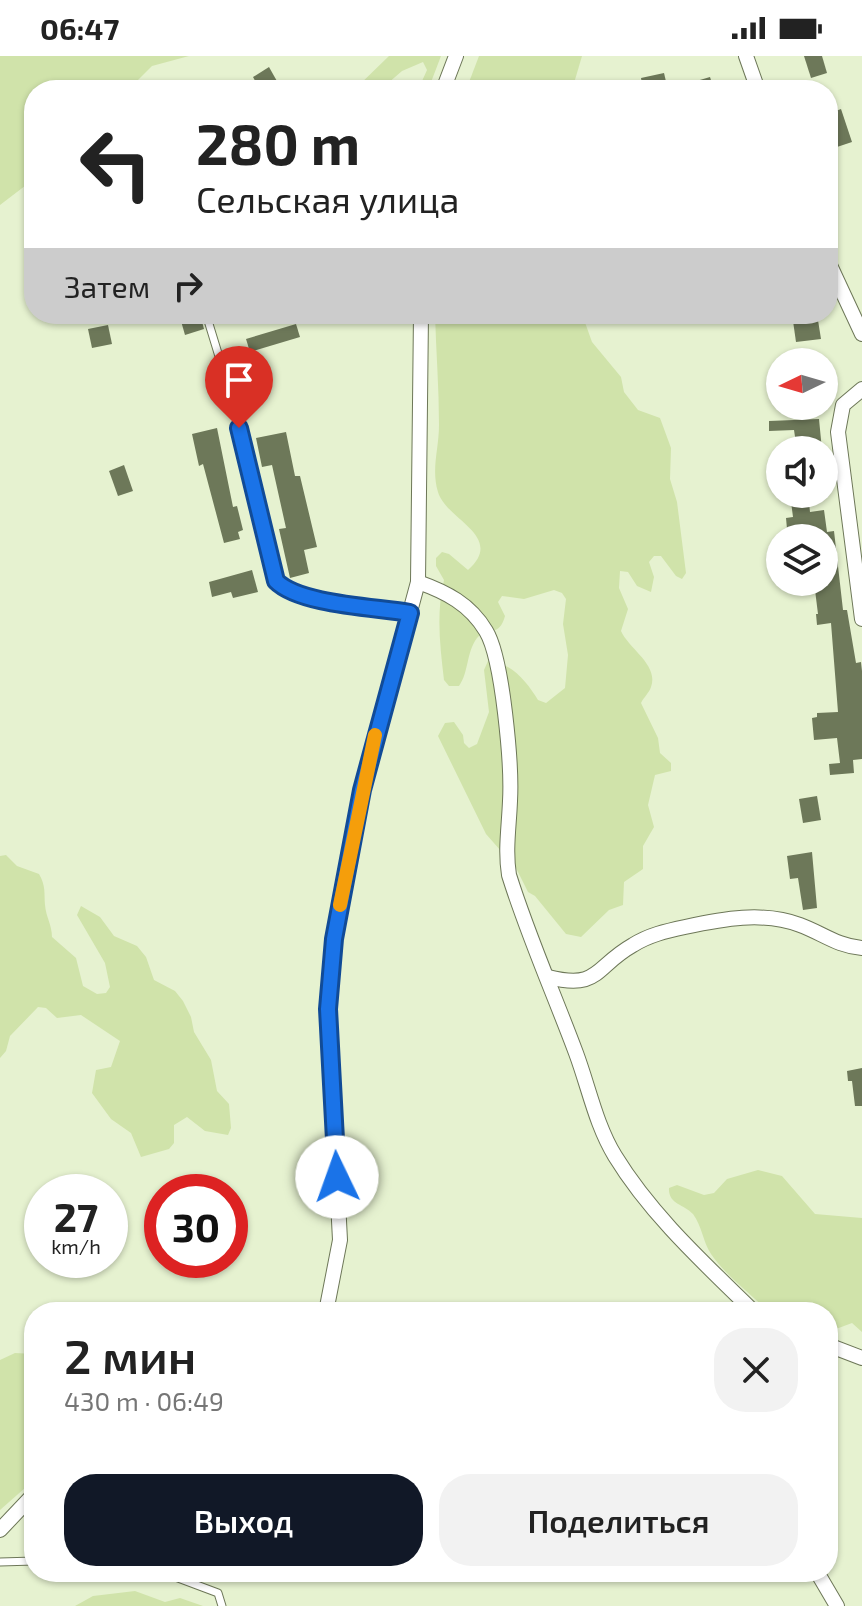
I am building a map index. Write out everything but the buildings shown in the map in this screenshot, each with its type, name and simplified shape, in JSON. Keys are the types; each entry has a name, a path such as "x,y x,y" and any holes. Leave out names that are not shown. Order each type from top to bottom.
{"street":[{"path":"447,80 456,56"},
{"path":"746,56 754,80"},
{"path":"838,282 862,334"},
{"path":"328,1302 340,1240 328,1009 333,951 362,790 418,582 421,324"},
{"path":"862,389 843,405 838,432 862,619"},
{"path":"418,582 452,594 486,631 496,662 509,774 506,855 509,875 587,1082 598,1123 615,1156 652,1205 744,1302"},
{"path":"548,977 572,983 583,981 630,946 651,935 748,917 789,921 829,941 862,948"},
{"path":"838,1348 862,1358"},
{"path":"0,1530 24,1505"},
{"path":"823,1582 837,1606"}],"lane":[{"path":"209,324 232,399 276,581 285,589 311,597 410,613"},
{"path":"845,1350 862,1351"},
{"path":"0,1562 24,1561"},
{"path":"189,1582 218,1593 222,1606"}],"green space":[{"path":"0,56 189,56 152,66 138,80 24,80 24,187 0,205"},
{"path":"389,56 441,56 432,80 422,80 427,70 423,62 402,71 392,80 364,80"},
{"path":"479,56 582,56 575,80 470,80"},
{"path":"435,324 586,324 592,342 621,377 624,392 638,410 660,418 671,448 670,479 677,502 686,573 682,579 676,576 661,556 654,556 649,562 654,577 651,592 637,586 628,572 620,571 619,588 628,609 621,631 651,672 650,689 641,703 658,738 660,753 671,763 671,771 655,775 648,805 654,827 643,846 643,869 624,882 623,905 609,910 581,937 566,934 535,896 528,892 516,868 486,834 438,736 445,723 454,722 469,748 477,744 489,712 484,670 488,661 511,669 538,700 546,703 565,688 568,655 563,624 566,599 562,593 554,590 524,599 502,596 498,602 505,616 503,623 477,638 459,686 449,686 444,680 439,618 444,580 436,566 436,558 442,552 449,554 468,570 478,558 480,547 477,538 443,502 438,492 435,467 439,425"},
{"path":"6,855 17,866 39,874 44,886 52,937 76,958 83,986 97,994 106,993 110,987 105,963 77,915 81,906 100,917 114,936 137,946 146,957 154,980 175,991 183,1001 194,1032 211,1060 217,1091 229,1104 231,1128 228,1135 205,1131 187,1117 174,1125 174,1143 169,1149 141,1157 131,1133 111,1119 92,1093 96,1070 111,1067 120,1041 81,1015 57,1018 46,1008 38,1007 10,1036 6,1051 0,1058 0,856"},
{"path":"758,1170 782,1176 815,1214 862,1218 862,1332 852,1323 838,1328 838,1302 758,1302 717,1262 693,1214 674,1201 669,1188 677,1185 704,1195 714,1193 727,1179"},
{"path":"15,1353 24,1353 24,1489 0,1510 0,1360"},
{"path":"135,1591 165,1602 180,1598 203,1606 75,1606 93,1596"}],"slow traffic":[{"path":"340,905 375,735"}],"route":[{"path":"239,428 276,581 285,589 311,597 410,613 362,790 334,939 328,1009 337,1177"}]}
